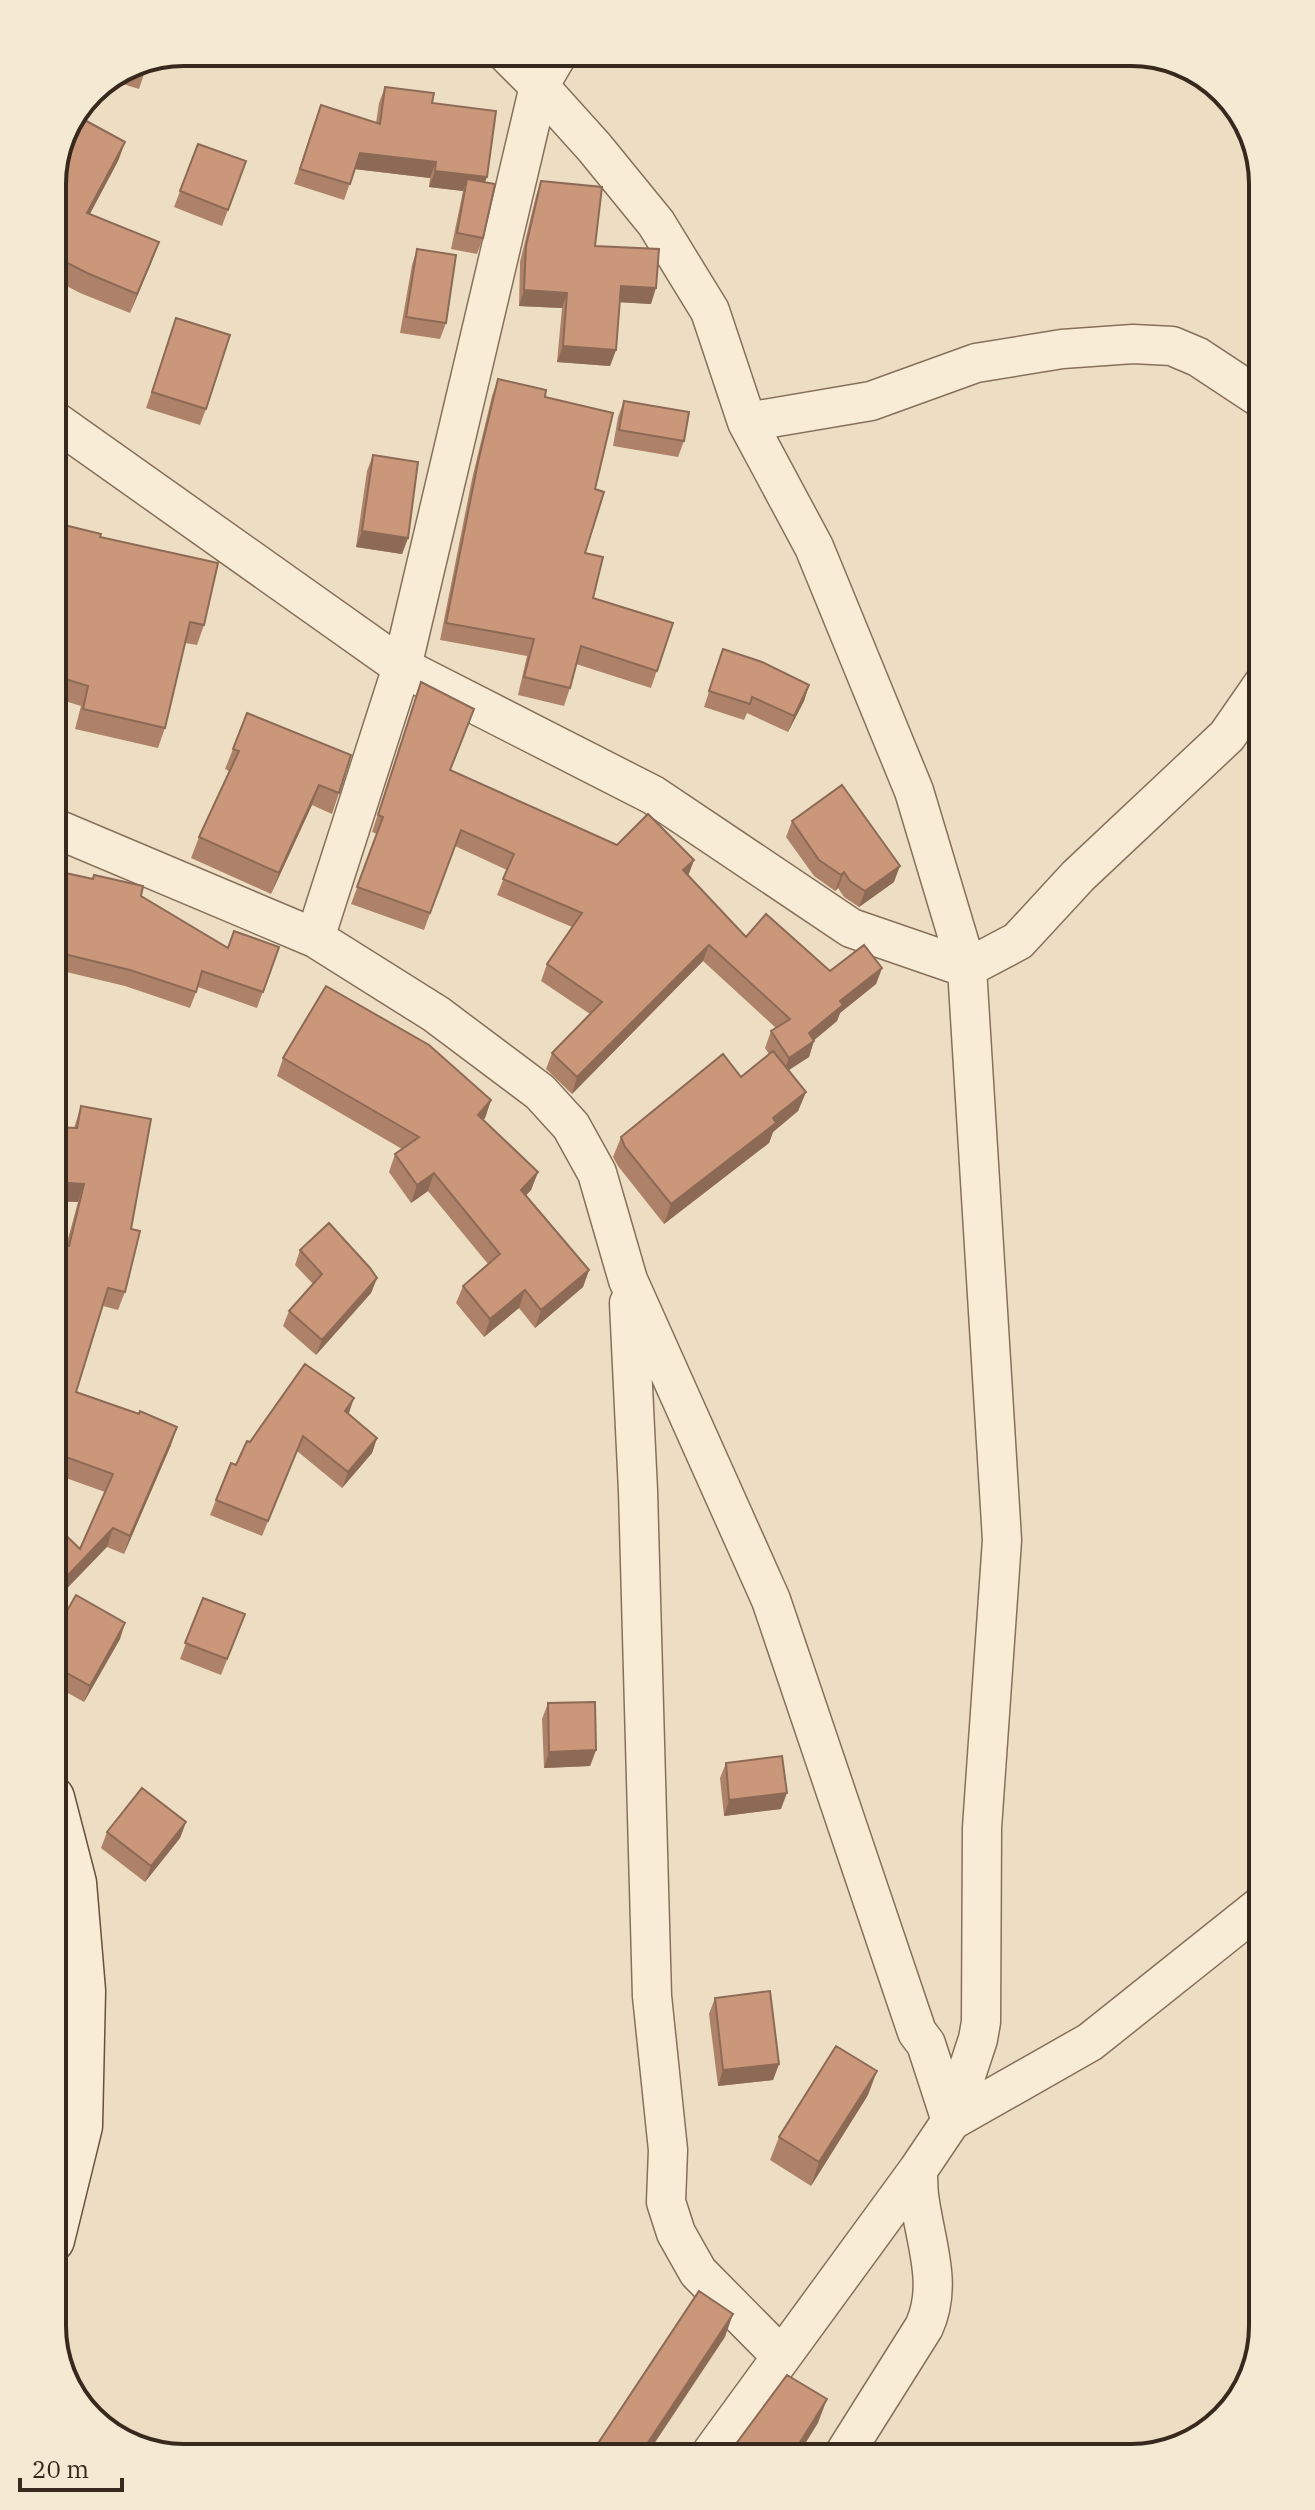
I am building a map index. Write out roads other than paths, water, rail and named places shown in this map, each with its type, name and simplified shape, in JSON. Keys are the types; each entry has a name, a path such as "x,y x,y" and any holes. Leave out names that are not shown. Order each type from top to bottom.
{"main road":[{"path":"66,1852 74,1883 83,1991 80,2126 66,2183"}],"street":[{"path":"519,66 594,147 663,236 710,311 747,422 814,547 914,791 967,968 1002,1540 982,1828 981,2022 951,2121 718,2444"},
{"path":"315,938 402,667 539,86 551,66"},
{"path":"747,422 871,401 976,363 1062,349 1133,344 1172,346 1198,357 1249,391"},
{"path":"66,429 402,667 653,795 851,928 967,968 1018,941 1078,876 1227,736 1249,704"},
{"path":"66,833 315,938 436,1014 540,1092 571,1126 597,1173 628,1280 771,1600 908,2008 917,2032 926,2044 951,2121"},
{"path":"628,1280 652,1996 668,2150 666,2202 676,2233 698,2272 781,2356"},
{"path":"951,2121 1090,2042 1249,1915"},
{"path":"850,2444 931,2311 934,2281 919,2198 918,2170"}]}
